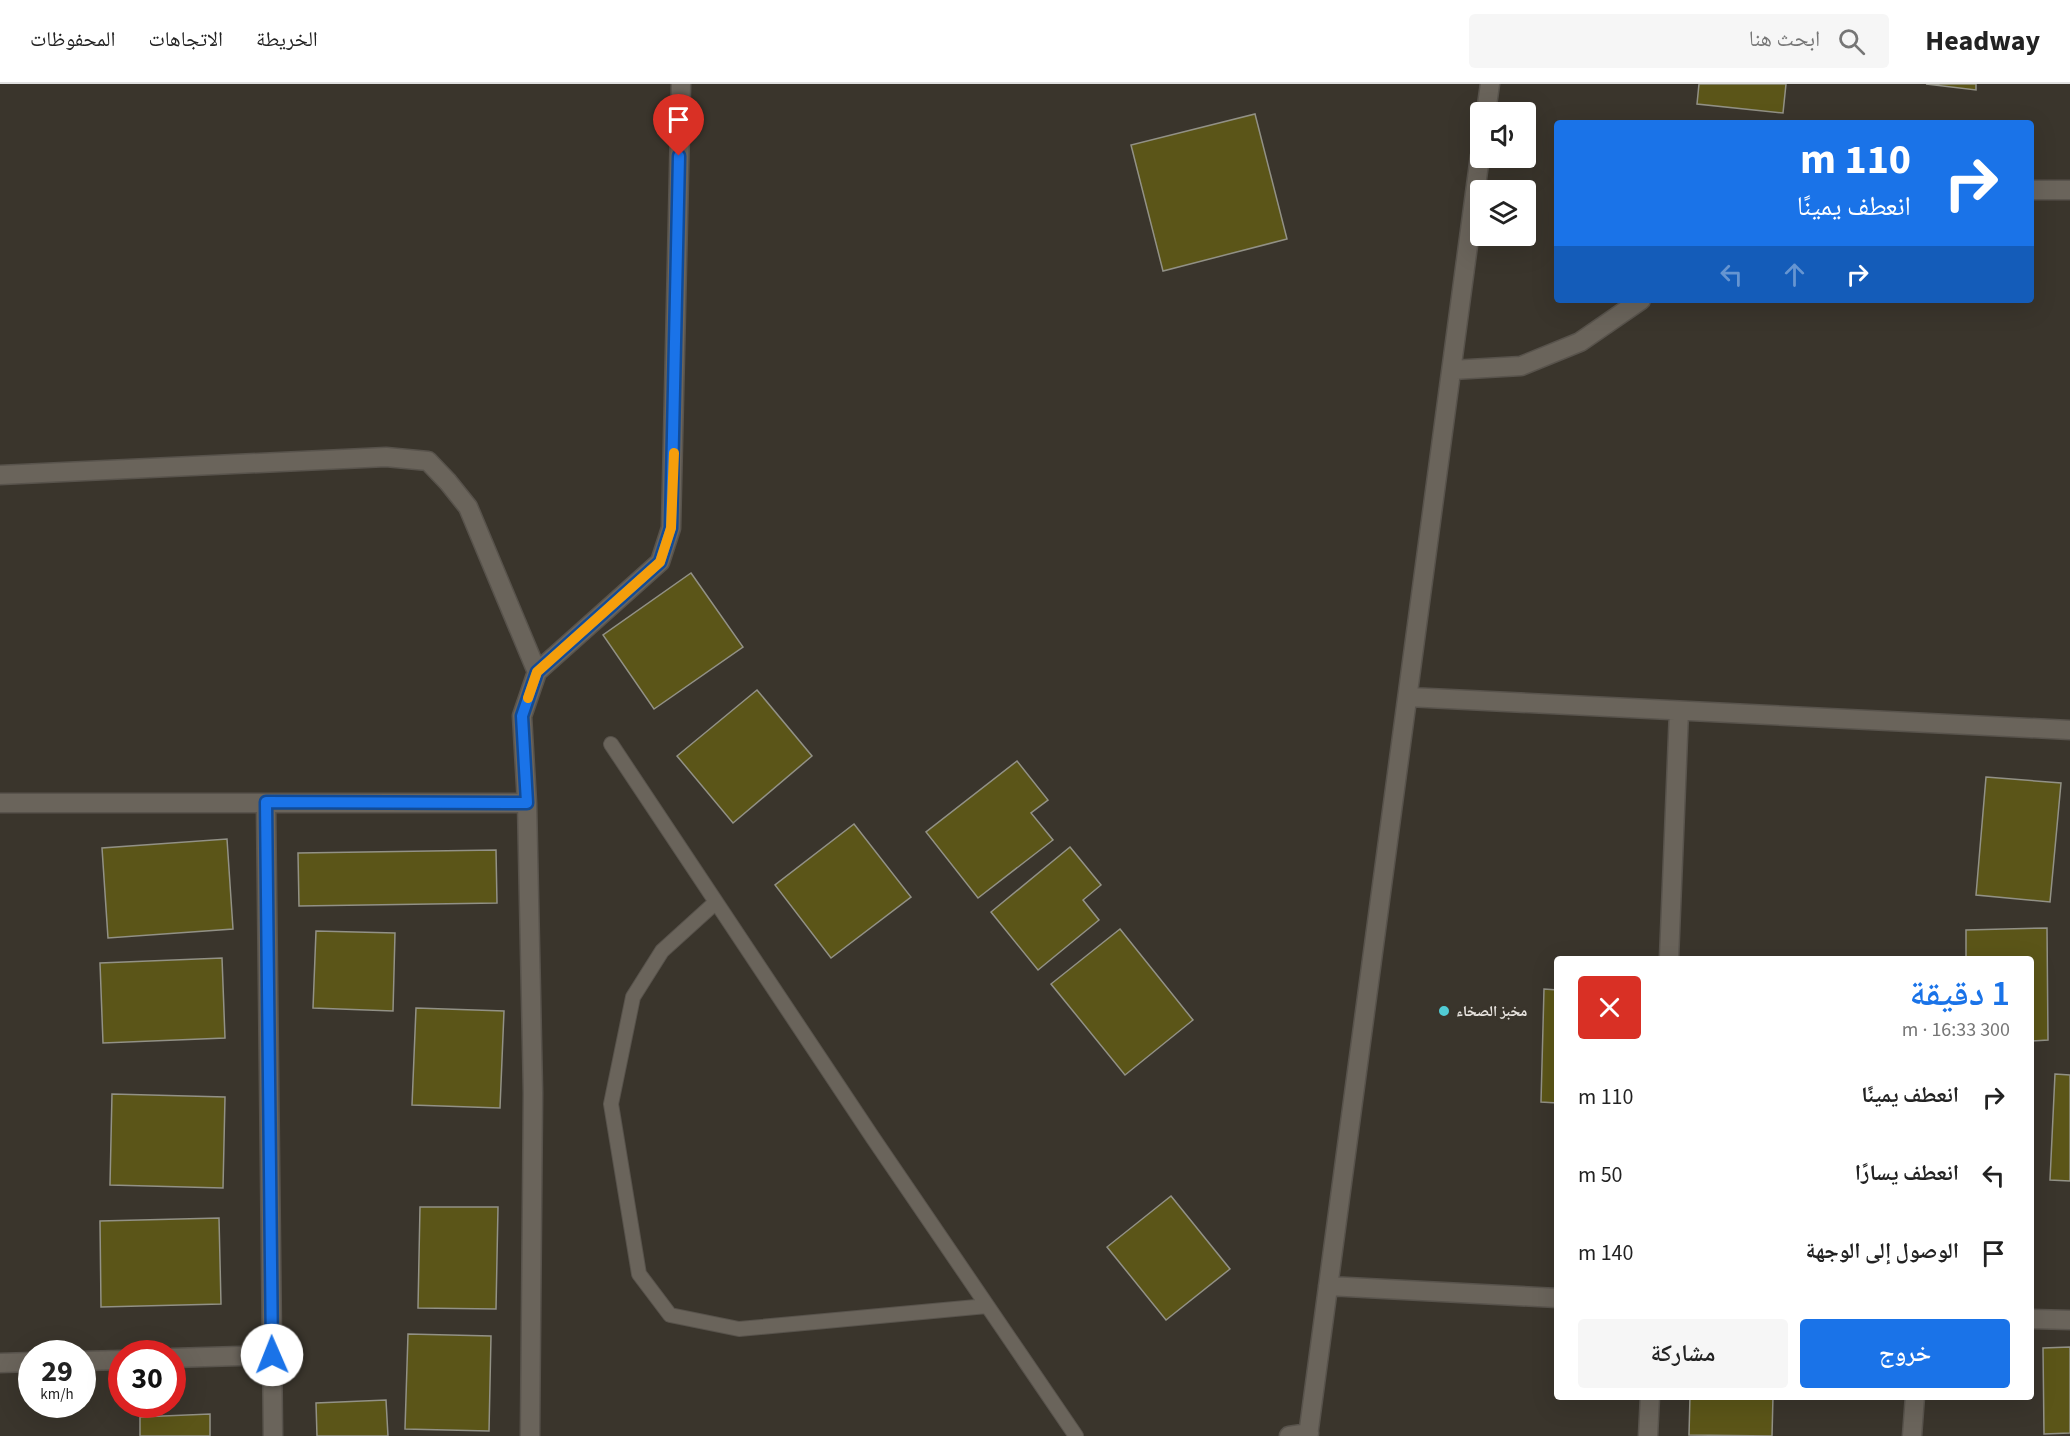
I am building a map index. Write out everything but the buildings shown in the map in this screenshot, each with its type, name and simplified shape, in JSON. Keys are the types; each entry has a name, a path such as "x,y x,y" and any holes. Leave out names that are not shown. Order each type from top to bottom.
{"street":[{"path":"530,1436 533,1093 527,803 522,716 537,672 660,562 671,528 681,84"},
{"path":"1487,102 1490,84"},
{"path":"1289,1436 1309,1434 1478,168"},
{"path":"2034,190 2070,190"},
{"path":"1452,370 1521,366 1580,342 1637,303"},
{"path":"0,475 386,457 428,461 468,507 537,672"},
{"path":"1408,697 2070,730"},
{"path":"1669,956 1679,711"},
{"path":"266,802 273,1436"},
{"path":"0,803 527,803"},
{"path":"1328,1286 1554,1298"},
{"path":"2034,1319 2070,1320"},
{"path":"186,1358 272,1355"},
{"path":"0,1364 18,1363"},
{"path":"1648,1436 1650,1400"},
{"path":"1912,1436 1915,1400"}],"lane":[{"path":"611,744 873,1138 1076,1436"},
{"path":"716,902 662,951 633,997 611,1104 639,1274 670,1316 739,1329 987,1306"}],"slow traffic":[{"path":"528,698 537,672 660,562 671,528 674,453"}],"place":[{"name":"مخبز الصخاء","path":"1444,1011"}],"route":[{"path":"272,1355 266,802 527,803 522,716 537,672 660,562 671,528 679,156"}]}
